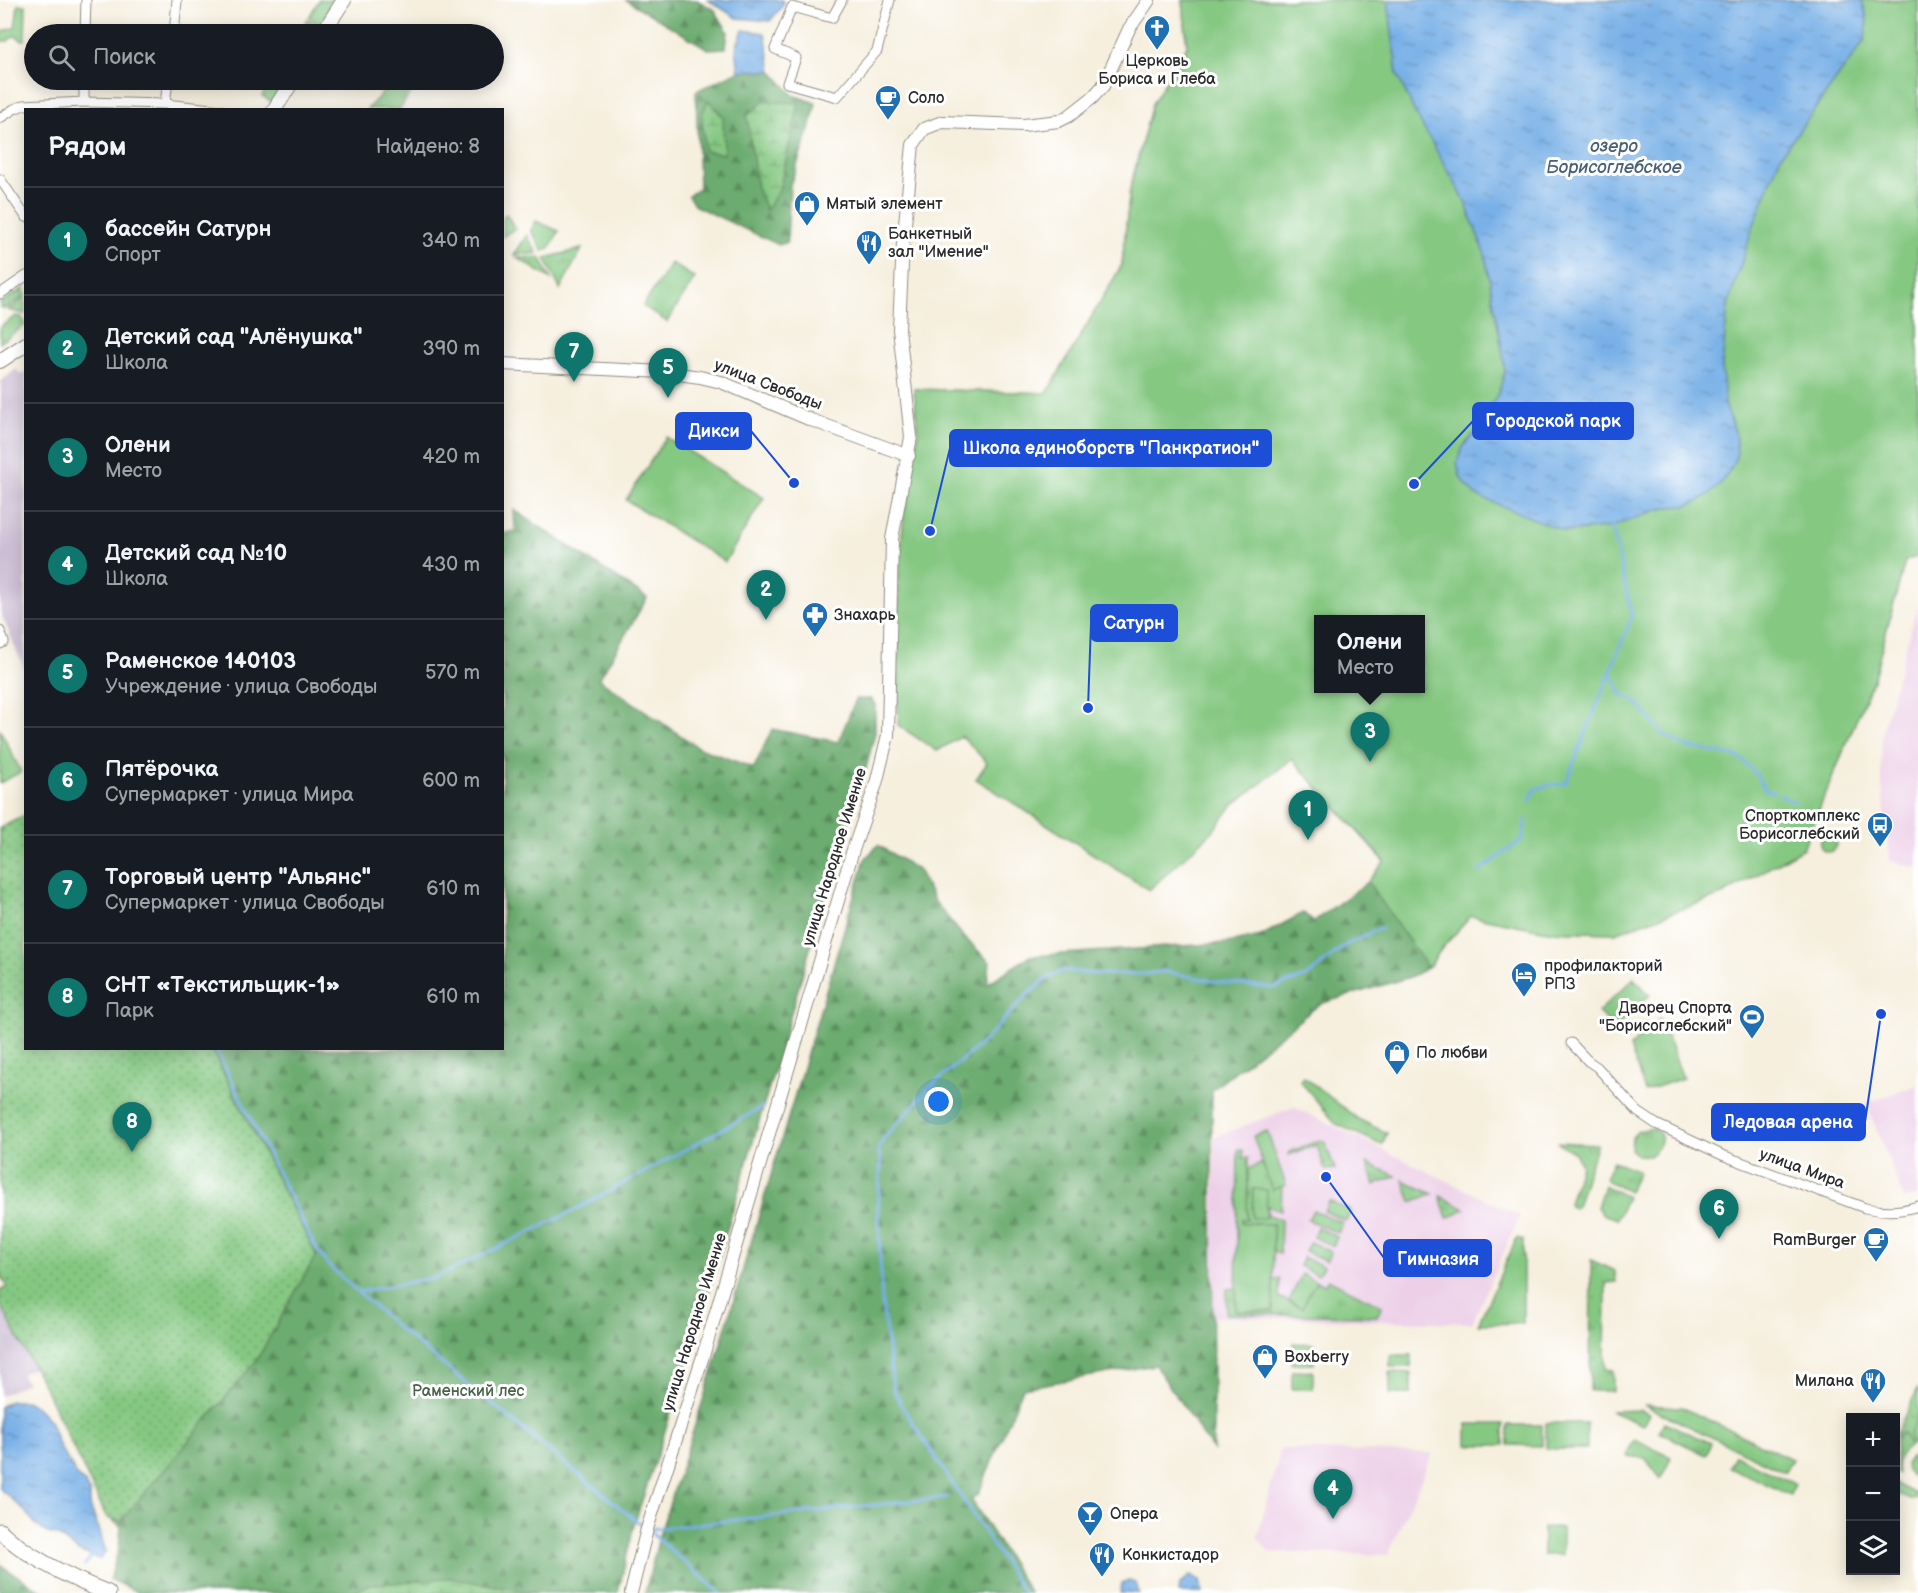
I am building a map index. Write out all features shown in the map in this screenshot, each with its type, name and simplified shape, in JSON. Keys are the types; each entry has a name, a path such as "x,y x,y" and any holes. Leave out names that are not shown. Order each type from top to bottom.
{"main road":[{"path":"328,24 344,0"},
{"path":"275,108 287,90"},
{"path":"0,361 24,345"},
{"path":"0,1531 38,1559 78,1581 108,1593"}],"street":[{"path":"85,24 86,0"},
{"path":"175,24 177,0"},
{"path":"842,0 832,18 792,7 775,49 796,58 787,83 837,97 877,51 890,0"},
{"name":"улица Народное Имение","path":"631,1593 647,1529 703,1356 853,850 876,784 888,735 892,539 911,437 900,328 900,286 913,145 924,129 942,122 1024,125 1059,121 1069,116 1103,86 1129,30 1149,0"},
{"path":"84,90 84,102"},
{"path":"165,104 167,90"},
{"path":"0,118 24,105 84,102 165,104 202,108"},
{"path":"0,179 24,213"},
{"path":"0,294 24,277"},
{"name":"улица Свободы","path":"504,364 664,372 700,377 721,382 812,420 909,456"},
{"path":"0,631 4,642 0,644"},
{"name":"улица Мира","path":"1571,1043 1597,1067 1638,1112 1692,1142 1865,1208 1879,1211 1918,1206"}],"shaded area":[{"path":"16,369 21,375 24,373 24,669 0,611 1,381"},
{"path":"1918,602 1918,868 1890,861 1881,775 1882,733"},
{"path":"1918,1085 1918,1195 1904,1199 1866,1103"},
{"path":"1294,1107 1520,1216 1472,1323 1214,1317 1214,1137"},
{"path":"0,1304 34,1368 21,1374 27,1383 0,1396"},
{"path":"1281,1449 1433,1453 1388,1555 1269,1552 1257,1537"}],"green space":[{"path":"319,0 337,0 321,24 309,17"},
{"path":"626,0 697,0 715,10 728,32 726,48 708,49"},
{"path":"1183,0 1918,0 1916,557 1905,561 1874,677 1803,848 1724,894 1615,933 1548,931 1471,916 1442,948 1428,968 1410,977 1320,1004 1212,1090 1213,1450 1155,1365 1023,1388 978,1495 971,1499 1030,1593 645,1593 660,1533 716,1360 865,859 878,845 918,870 935,902 963,936 990,962 987,984 1030,956 1227,943 1261,936 1303,913 1314,921 1368,882 1385,862 1292,759 904,513 918,433 914,389 1047,393 1122,265 1130,189 1152,104 1187,46"},
{"path":"1183,0 1918,0 1916,557 1905,561 1874,677 1803,848 1724,894 1615,933 1548,931 1471,916 1442,948 1428,968 1368,882 1385,861 1292,759 1232,806 1213,831 1149,890 976,779 987,763 962,736 937,751 898,725 899,565 904,513 918,433 914,389 1047,393 1122,265 1130,189 1152,104 1187,46"},
{"path":"18,5 26,5 24,40 13,36 8,41 0,41 3,31 15,27"},
{"path":"307,19 316,24 304,24"},
{"path":"739,71 772,71 793,95 816,103 811,125 790,185 787,242 779,245 695,206 688,196 699,188 696,91"},
{"path":"265,90 280,90 272,102 262,96"},
{"path":"385,90 412,90 401,108 368,108"},
{"path":"708,100 723,117 724,154 705,151 702,116"},
{"path":"763,102 799,103 779,190 766,210 757,187 747,116"},
{"path":"506,214 515,228 504,236 504,216"},
{"path":"536,221 559,231 550,248 543,251 531,230"},
{"path":"527,235 537,253 514,255"},
{"path":"582,249 560,289 545,258"},
{"path":"540,257 551,279 517,258"},
{"path":"671,263 695,278 667,322 643,306"},
{"path":"24,288 24,297 5,309 0,308 0,303"},
{"path":"24,299 24,314 8,310"},
{"path":"16,316 22,317 24,321 24,326 0,343 0,327"},
{"path":"666,437 764,498 725,562 626,500"},
{"name":"Раменский лес","path":"514,510 647,598 599,679 699,748 754,768 772,729 838,742 856,699 871,699 875,704 875,733 863,780 840,847 691,1352 634,1525 618,1593 139,1593 110,1579 119,1547 121,1527 112,1520 121,1520 256,1361 316,1255 212,1050 504,1050 504,534 515,531"},
{"path":"0,729 21,772 0,783"},
{"path":"24,816 24,1050 212,1050 316,1255 256,1361 121,1521 107,1518 47,1392 0,1304 0,1291 7,1287 0,1273 0,828"},
{"path":"1825,836 1831,836 1836,844 1834,850 1825,852 1820,847 1820,841"},
{"path":"1634,978 1650,995 1614,1029 1598,1012"},
{"path":"1660,1018 1683,1078 1645,1091 1630,1047"},
{"path":"1303,1076 1358,1119 1387,1133 1382,1145 1336,1124 1300,1081"},
{"path":"1652,1128 1660,1133 1658,1146 1649,1156 1637,1155 1631,1149 1632,1137 1638,1131"},
{"path":"1267,1131 1286,1185 1272,1190 1253,1136"},
{"path":"1320,1140 1325,1142 1335,1169 1325,1170 1317,1145 1288,1155 1289,1152"},
{"path":"1557,1142 1597,1144 1577,1206 1574,1208 1569,1206 1569,1202 1581,1165 1575,1153"},
{"path":"1238,1149 1243,1150 1243,1158 1248,1158 1247,1219 1242,1219 1242,1223 1273,1224 1273,1311 1236,1311"},
{"path":"1613,1161 1637,1170 1638,1173 1629,1191 1606,1180"},
{"path":"1262,1163 1272,1190 1282,1186 1281,1211 1267,1206 1268,1215 1281,1220 1280,1254 1273,1252 1273,1224 1242,1224 1242,1219 1247,1218 1248,1169"},
{"path":"1367,1163 1396,1176 1397,1176 1375,1185"},
{"path":"1403,1180 1433,1194 1411,1202"},
{"path":"1604,1185 1627,1197 1617,1219 1602,1214 1597,1207"},
{"path":"1253,1189 1267,1190 1266,1218 1252,1218"},
{"path":"1440,1196 1465,1209 1447,1218"},
{"path":"1329,1201 1351,1211 1346,1221 1324,1211"},
{"path":"1313,1210 1343,1223 1338,1233 1308,1220"},
{"path":"1317,1227 1337,1237 1333,1246 1313,1237"},
{"path":"1517,1238 1523,1240 1523,1323 1478,1324"},
{"path":"1310,1242 1331,1252 1326,1261 1305,1251"},
{"path":"1303,1257 1323,1266 1318,1275 1299,1266"},
{"path":"1591,1260 1615,1271 1616,1282 1606,1283 1605,1369 1613,1370 1613,1391 1590,1391"},
{"path":"1302,1274 1316,1281 1302,1308 1289,1301"},
{"path":"1280,1279 1279,1297 1302,1308 1316,1281 1325,1285 1328,1279 1382,1306 1377,1316 1226,1314 1227,1289 1236,1288 1236,1311 1273,1311 1273,1280"},
{"path":"1293,1343 1314,1344 1314,1364 1292,1364"},
{"path":"1390,1355 1412,1355 1411,1367 1390,1367"},
{"path":"1292,1371 1313,1371 1313,1389 1292,1389"},
{"path":"1390,1372 1411,1373 1411,1394 1390,1394"},
{"path":"1918,1388 1918,1418 1909,1435 1912,1445 1909,1446 1904,1434 1900,1434 1900,1426"},
{"path":"1644,1405 1681,1407 1792,1459 1785,1472"},
{"path":"1641,1410 1649,1414 1643,1425 1610,1411"},
{"path":"1918,1418 1918,1443 1912,1445 1909,1435"},
{"path":"1664,1422 1711,1443 1706,1455 1659,1432"},
{"path":"1546,1423 1587,1423 1587,1449 1546,1449"},
{"path":"1467,1424 1504,1424 1504,1445 1467,1445"},
{"path":"1508,1425 1542,1425 1542,1446 1508,1445"},
{"path":"1900,1434 1904,1434 1909,1446 1900,1456"},
{"path":"1634,1439 1671,1457 1661,1479 1645,1458 1626,1456"},
{"path":"1918,1453 1918,1479 1916,1479 1907,1471 1906,1464 1909,1458"},
{"path":"1735,1455 1795,1484 1790,1495 1729,1467"},
{"path":"1900,1486 1915,1494 1918,1493 1918,1499 1910,1500 1900,1495"},
{"path":"1543,1528 1562,1528 1562,1555 1543,1555"},
{"path":"0,1565 45,1593 0,1593"},
{"path":"449,1578 537,1593 354,1593 367,1585"}],"water":[{"path":"708,0 782,0 784,4 770,21 737,18"},
{"name":"озеро Борисоглебское","path":"1388,0 1862,0 1867,18 1865,40 1780,157 1752,230 1728,305 1722,366 1725,404 1735,432 1737,454 1730,471 1716,489 1699,501 1686,506 1668,507 1651,512 1612,527 1566,532 1475,495 1460,477 1457,462 1463,447 1476,431 1498,394 1505,372 1503,355 1485,255 1464,199 1415,113 1397,74"},
{"path":"743,30 765,33 772,71 739,71 736,48"},
{"path":"10,1401 26,1401 37,1407 50,1421 61,1450 90,1493 90,1505 106,1551 100,1559 78,1551 57,1535 47,1533 37,1526 24,1510 0,1489 0,1407"},
{"path":"1190,1576 1200,1581 1203,1593 1179,1593 1180,1584"},
{"path":"1129,1581 1136,1583 1139,1593 1120,1593 1122,1583"}],"waterway":[{"path":"1529,802 1535,789 1566,783 1632,616 1612,527"},
{"path":"1611,673 1622,695 1635,701 1664,735 1684,746 1739,757 1757,775 1764,789 1774,792"},
{"path":"1780,795 1794,802"},
{"path":"1479,871 1522,840 1526,820"},
{"path":"1024,1593 902,1406 893,1388 882,1302 878,1207 881,1160 878,1149 885,1137 929,1088 984,1041 1028,994 1046,979 1063,970 1095,974 1146,974 1163,971 1218,982 1273,988 1308,976 1344,946 1382,927"},
{"path":"216,1050 314,1245 328,1265 398,1328 644,1527"},
{"path":"358,1292 437,1277 567,1214 763,1107"},
{"path":"650,1529 947,1497"},
{"path":"649,1531 720,1593"},
{"path":"85,1565 92,1555"}],"place":[{"name":"Церковь Бориса и Глеба","path":"1157,51"},
{"name":"Соло","path":"888,121"},
{"name":"Мятый элемент","path":"807,227"},
{"name":"Банкетный зал \"Имение\"","path":"869,266"},
{"name":"Торговый центр \"Альянс\"","path":"574,382"},
{"name":"Раменское 140103","path":"668,398"},
{"name":"Дикси","path":"794,483"},
{"name":"Городской парк","path":"1414,484"},
{"name":"Школа единоборств \"Панкратион\"","path":"930,531"},
{"name":"Детский сад \"Алёнушка\"","path":"766,620"},
{"name":"Знахарь","path":"815,638"},
{"name":"Сатурн","path":"1088,708"},
{"name":"Олени","path":"1370,762"},
{"name":"бассейн Сатурн","path":"1308,840"},
{"name":"Спорткомплекс Борисоглебский","path":"1880,848"},
{"name":"профилакторий РПЗ","path":"1524,998"},
{"name":"Ледовая арена","path":"1881,1014"},
{"name":"Дворец Спорта \"Борисоглебский\"","path":"1752,1040"},
{"name":"По любви","path":"1397,1076"},
{"name":"СНТ «Текстильщик-1»","path":"132,1152"},
{"name":"Гимназия","path":"1326,1177"},
{"name":"Пятёрочка","path":"1719,1239"},
{"name":"RamBurger","path":"1876,1263"},
{"name":"Boxberry","path":"1265,1380"},
{"name":"Милана","path":"1873,1404"},
{"name":"Детский сад №10","path":"1333,1519"},
{"name":"Опера","path":"1090,1537"},
{"name":"Конкистадор","path":"1102,1578"}]}
